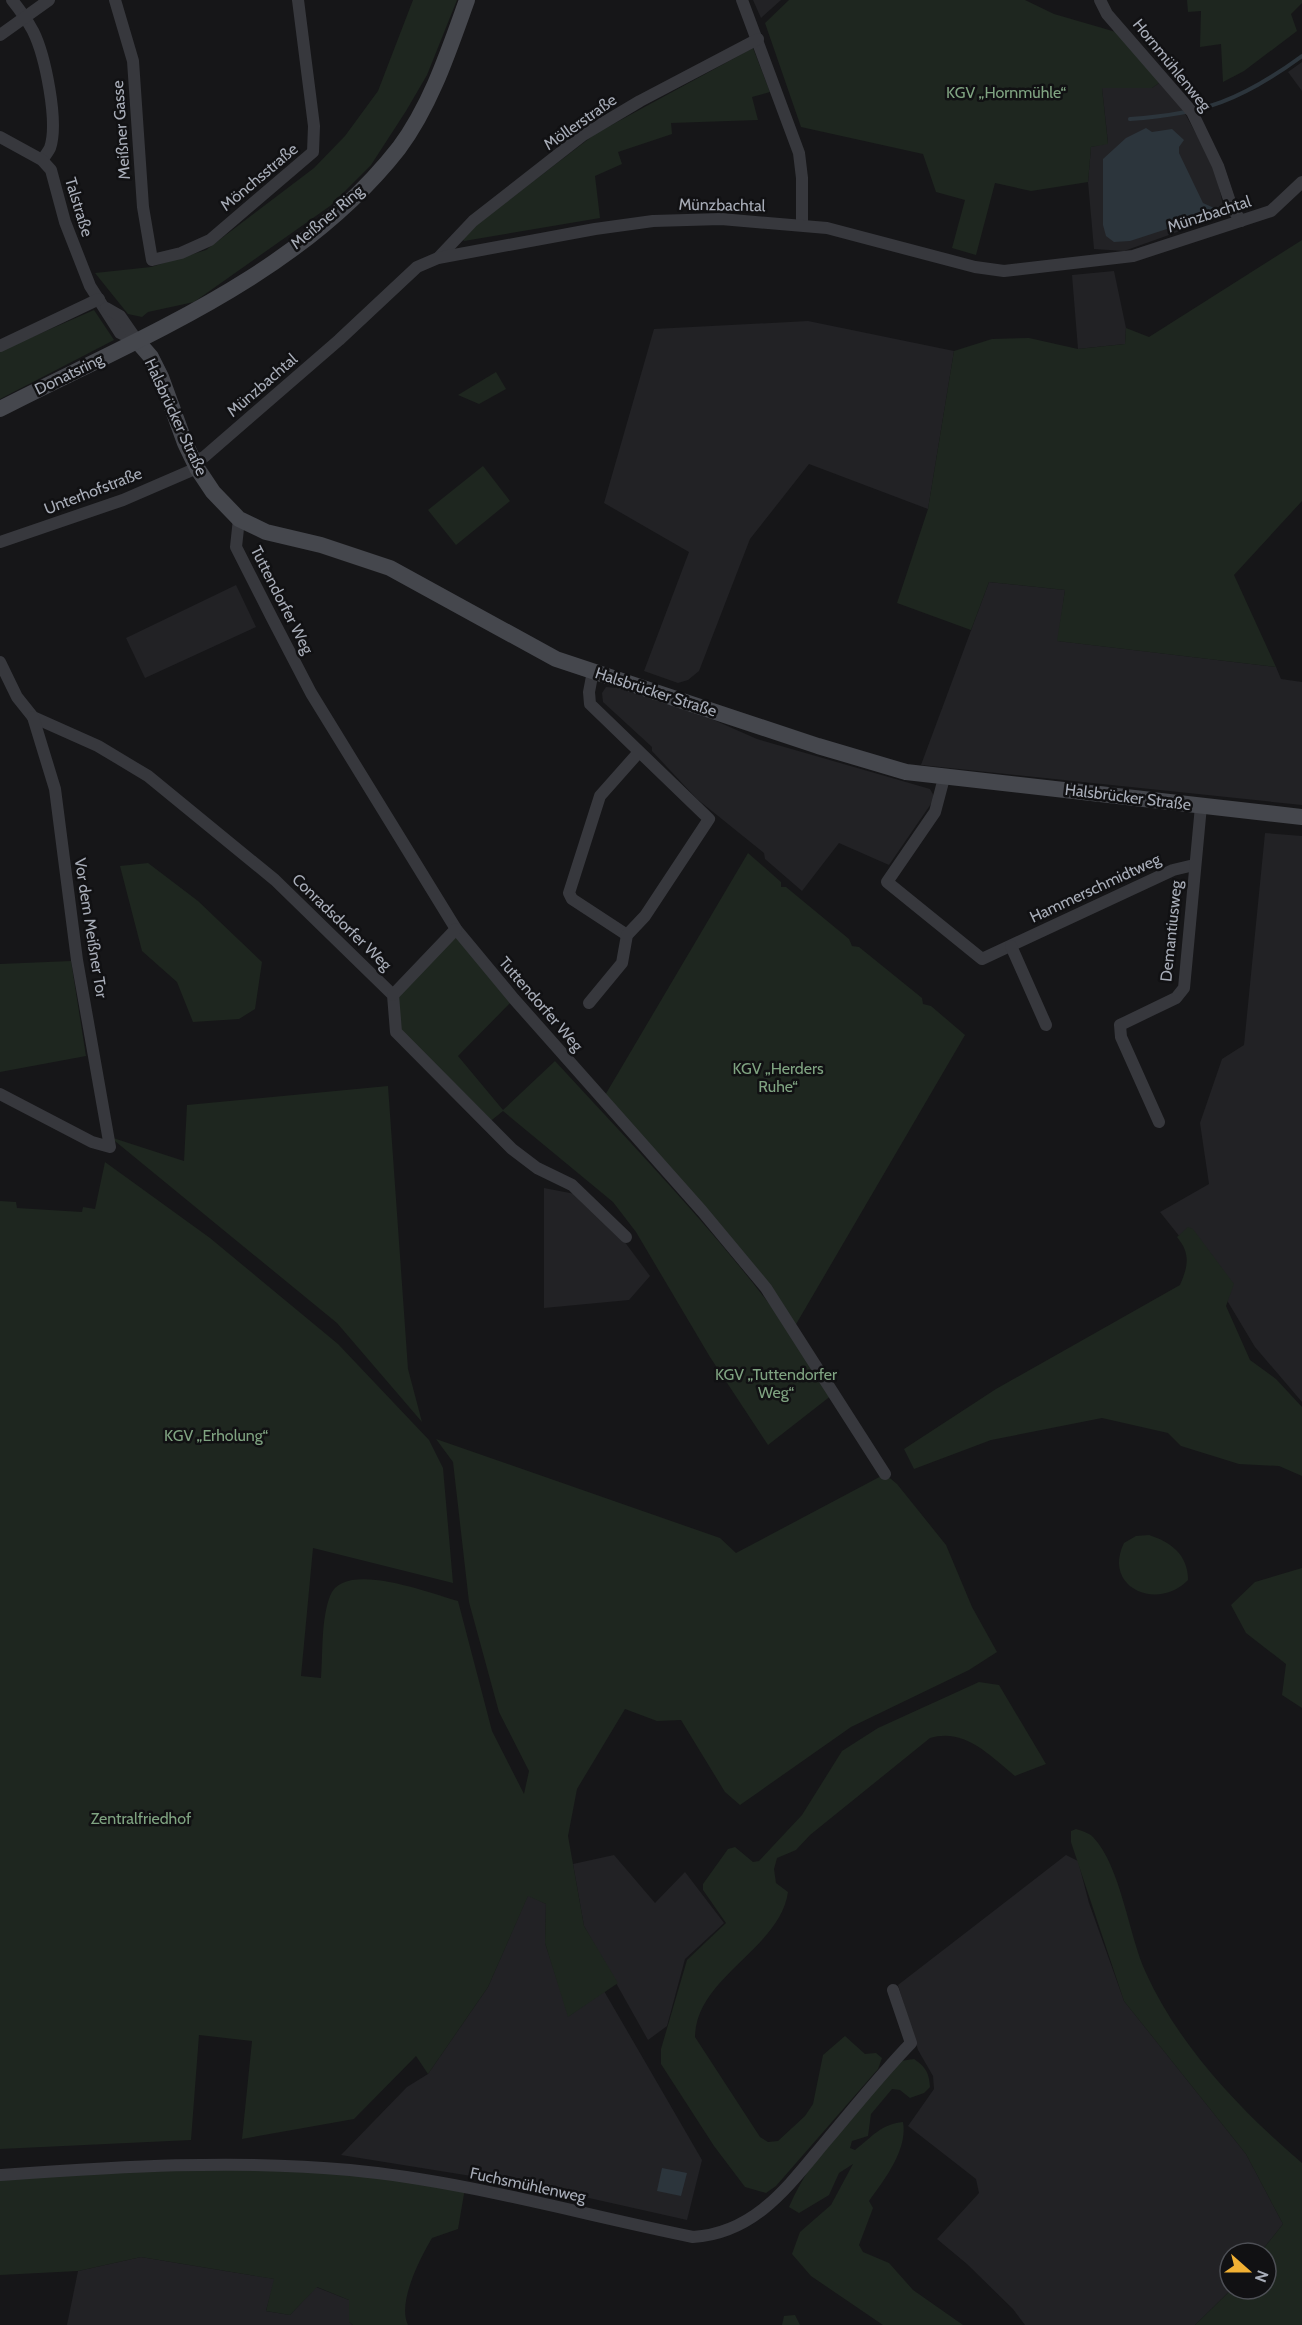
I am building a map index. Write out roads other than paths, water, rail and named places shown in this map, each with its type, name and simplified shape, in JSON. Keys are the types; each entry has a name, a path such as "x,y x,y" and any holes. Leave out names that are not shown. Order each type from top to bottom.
{"main road":[{"name":"Meißner Ring","path":"138,342 262,270 352,200 399,147 429,97 467,0"},
{"name":"Donatsring","path":"0,409 138,342"},
{"name":"Halsbrücker Straße","path":"138,342 161,376 196,464 213,492 240,519 266,532 321,545 390,568 544,654 818,747 906,772 1302,817"}],"street":[{"path":"0,137 42,160 50,149 49,94 39,48 24,16 12,0"},
{"path":"0,34 49,0"},
{"name":"Meißner Gasse","path":"115,0 133,61 143,207 153,260"},
{"name":"Mönchsstraße","path":"153,260 181,253 210,240 314,152 314,126 298,0"},
{"path":"742,0 799,153 802,178 802,225"},
{"name":"Hornmühlenweg","path":"1100,0 1107,14 1186,104 1197,121 1218,166 1232,208 1241,221"},
{"name":"Möllerstraße","path":"438,258 473,221 583,135 661,90 758,39"},
{"name":"Talstraße","path":"42,160 51,170 65,222 83,270 103,303 109,319 120,333 138,342"},
{"name":"Münzbachtal","path":"196,464 417,267 438,258 595,229 653,221 721,219 802,225 846,233 982,269 1004,271 1133,256 1271,211 1302,182"},
{"path":"0,346 103,303"},
{"name":"Unterhofstraße","path":"0,543 123,500 196,464"},
{"name":"Tuttendorfer Weg","path":"240,519 236,547 287,648 311,693 456,929 766,1288 885,1474"},
{"name":"Conradsdorfer Weg","path":"0,662 17,698 33,717 98,746 148,776 275,880 393,994 396,1032 512,1149 537,1168 572,1185 626,1237"},
{"path":"589,1003 622,963 627,935 645,916 709,819 590,704 589,692 593,671"},
{"name":"Vor dem Meißner Tor","path":"0,1094 92,1142 110,1147 77,960 55,789 33,717"},
{"path":"627,935 572,899 569,893 600,796 639,752"},
{"name":"Hammerschmidtweg","path":"944,778 935,812 887,882 982,959 1173,870 1194,865"},
{"name":"Demantiusweg","path":"1160,1122 1121,1037 1120,1025 1176,998 1184,988 1194,865 1202,806"},
{"path":"393,994 456,929"},
{"path":"1011,946 1046,1025"},
{"name":"Fuchsmühlenweg","path":"0,2175 139,2165 206,2164 350,2170 548,2204 693,2237 707,2236 741,2224 762,2211 789,2187 884,2072 911,2043 893,1990"}],"waterway":[{"path":"1130,119 1180,113 1221,102 1260,84 1302,56"}],"park label":[{"name":"KGV „Hornmühle“","path":"1006,92"},
{"name":"KGV „Herders Ruhe“","path":"778,1077"},
{"name":"KGV „Tuttendorfer Weg“","path":"776,1383"},
{"name":"KGV „Erholung“","path":"216,1435"},
{"name":"Zentralfriedhof","path":"141,1818"}]}
